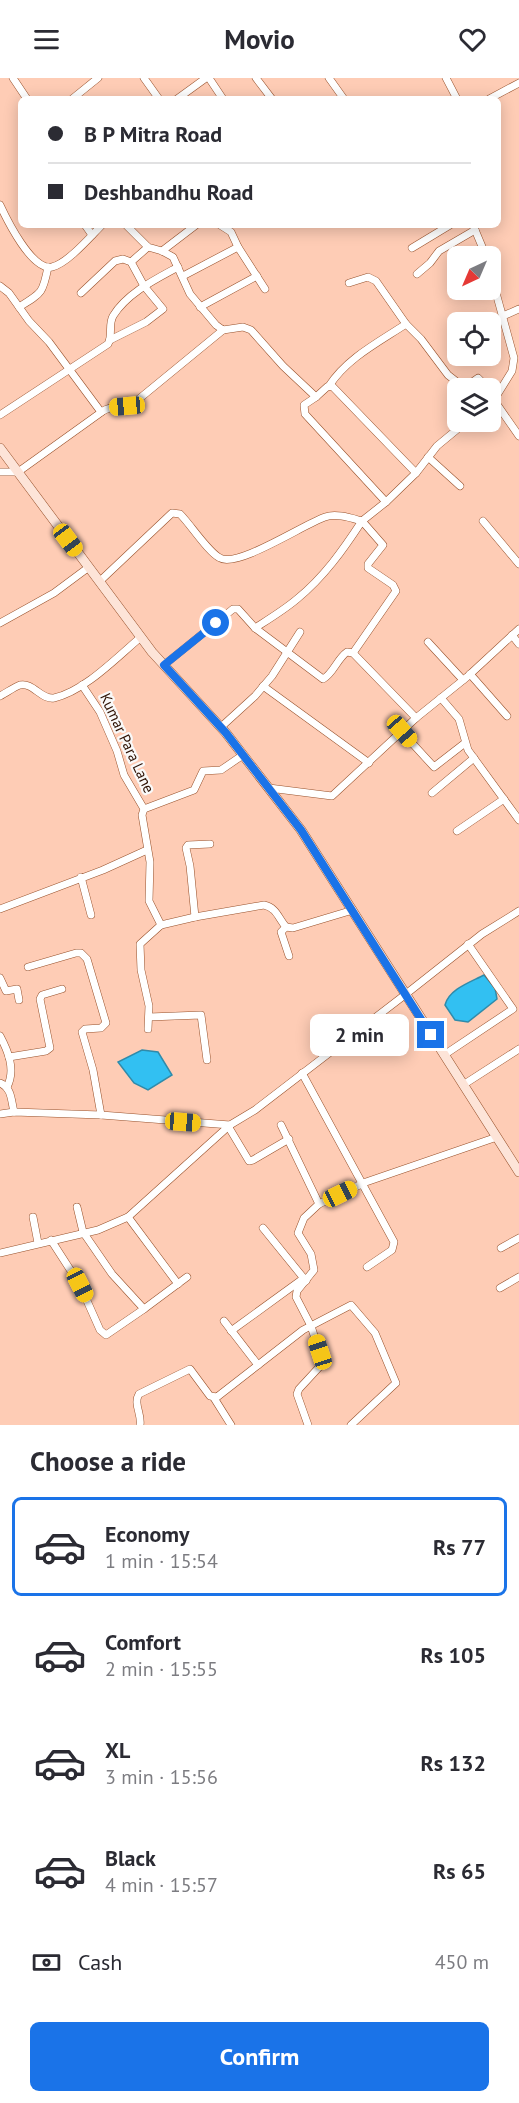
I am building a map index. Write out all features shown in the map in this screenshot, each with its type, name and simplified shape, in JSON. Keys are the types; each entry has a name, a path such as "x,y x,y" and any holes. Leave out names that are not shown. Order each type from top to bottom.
{"street":[{"path":"13,78 25,96"},
{"path":"76,96 98,78"},
{"path":"144,78 157,96"},
{"path":"182,96 208,78 222,96"},
{"path":"256,78 270,96"},
{"path":"329,78 342,96"},
{"path":"446,78 454,96"},
{"path":"495,96 519,83"},
{"path":"0,205 29,253 41,265 48,267 67,258 99,228"},
{"path":"0,227 9,222"},
{"path":"87,228 92,235"},
{"path":"129,228 148,247 173,257 190,294 223,330"},
{"path":"162,251 192,228"},
{"path":"225,228 231,232 265,290"},
{"path":"412,248 445,228"},
{"path":"417,274 439,251 474,228 482,246"},
{"path":"131,262 148,247"},
{"path":"183,276 238,247"},
{"path":"0,415 102,349 111,340 147,322 163,309 144,286 131,262 123,259 115,261 81,293"},
{"path":"19,307 44,288 48,267"},
{"path":"111,340 112,318 144,286 178,267"},
{"path":"200,307 257,276"},
{"path":"349,283 368,277 376,281 406,324 421,339 451,378"},
{"path":"0,286 9,293 70,369 101,412"},
{"path":"498,300 517,357 512,371 501,385"},
{"path":"503,316 519,309"},
{"path":"386,502 305,414 304,405 329,386 337,373 354,359 406,324"},
{"path":"0,472 18,472 107,408 134,403 223,330 243,327 251,330 283,366 316,397"},
{"path":"329,386 332,386 416,473"},
{"path":"501,409 519,436"},
{"path":"255,628 298,599 342,552 362,521 416,473 437,446 454,432"},
{"path":"0,448 141,637 221,727 301,830 519,1172"},
{"path":"428,457 460,486"},
{"path":"100,581 172,513 180,514 215,554 227,561 235,560 327,516 362,521 383,545 368,564 368,568 393,585 396,591 353,653"},
{"path":"483,521 519,564"},
{"path":"0,623 54,593 89,567"},
{"path":"164,665 233,609 238,609 255,628 322,679 327,677 346,653 353,653 416,718"},
{"path":"269,788 332,796 416,718 470,674 519,629"},
{"path":"221,727 263,687 300,632"},
{"path":"512,635 519,644"},
{"path":"0,696 20,685 25,685 48,698 54,698 82,685 141,637"},
{"path":"428,642 463,680"},
{"path":"470,674 507,716"},
{"name":"Kumar Para Lane","path":"82,685 100,712 117,751 124,775 144,809 142,814 150,862 149,901 161,925"},
{"path":"263,687 369,763"},
{"path":"441,698 459,719 465,743 474,758 519,820"},
{"path":"402,731 432,767 465,743"},
{"path":"144,809 194,790 203,771 221,770 243,755"},
{"path":"432,793 474,758"},
{"path":"457,831 504,799"},
{"path":"195,917 186,848 188,845 210,844"},
{"path":"0,909 147,850"},
{"path":"81,877 91,915"},
{"path":"148,1029 148,1005 141,970 140,944 161,925 264,905 279,914 286,927"},
{"path":"286,927 294,928 315,923 353,910"},
{"path":"1,1250 98,1230 128,1217 229,1126 255,1110 468,944 519,911"},
{"path":"286,927 281,932 289,956"},
{"path":"444,1055 513,1009 468,944"},
{"path":"28,967 76,953 81,953 87,959 106,1023 101,1028 85,1029 82,1032 102,1115"},
{"path":"0,978 6,991 17,989 19,1000"},
{"path":"9,1057 46,1051 50,1048 40,997 62,989"},
{"path":"148,1017 201,1015 207,1060"},
{"path":"0,1036 9,1057 11,1077 4,1085 10,1091 14,1112"},
{"path":"463,1085 519,1049"},
{"path":"302,1072 389,1230 394,1246 386,1255 367,1267"},
{"path":"0,1114 14,1112 102,1115 229,1126"},
{"path":"281,1125 319,1204"},
{"path":"229,1126 249,1161 289,1140"},
{"path":"231,1331 305,1279 314,1270 314,1263 298,1233 304,1218 319,1204 362,1184 497,1137"},
{"path":"76,1207 83,1232 112,1274 144,1309"},
{"path":"33,1217 38,1242"},
{"path":"128,1217 178,1284"},
{"path":"263,1228 305,1279"},
{"path":"501,1248 519,1238"},
{"path":"51,1240 80,1285 103,1334 109,1334 187,1277"},
{"path":"501,1288 519,1277"},
{"path":"305,1279 296,1297 311,1326 323,1363 297,1394 308,1425"},
{"path":"214,1398 303,1330 351,1305 375,1333 396,1383 351,1425"},
{"path":"224,1321 258,1365"},
{"path":"140,1425 136,1400 139,1394 187,1369 192,1370 231,1425"}],"water":[{"path":"484,975 495,988 497,999 468,1022 455,1020 445,1005 447,999 461,987"},
{"path":"142,1050 158,1052 172,1075 148,1090 134,1083 118,1062"}],"route":[{"path":"216,623 164,665 226,733 301,830 431,1035"}]}
